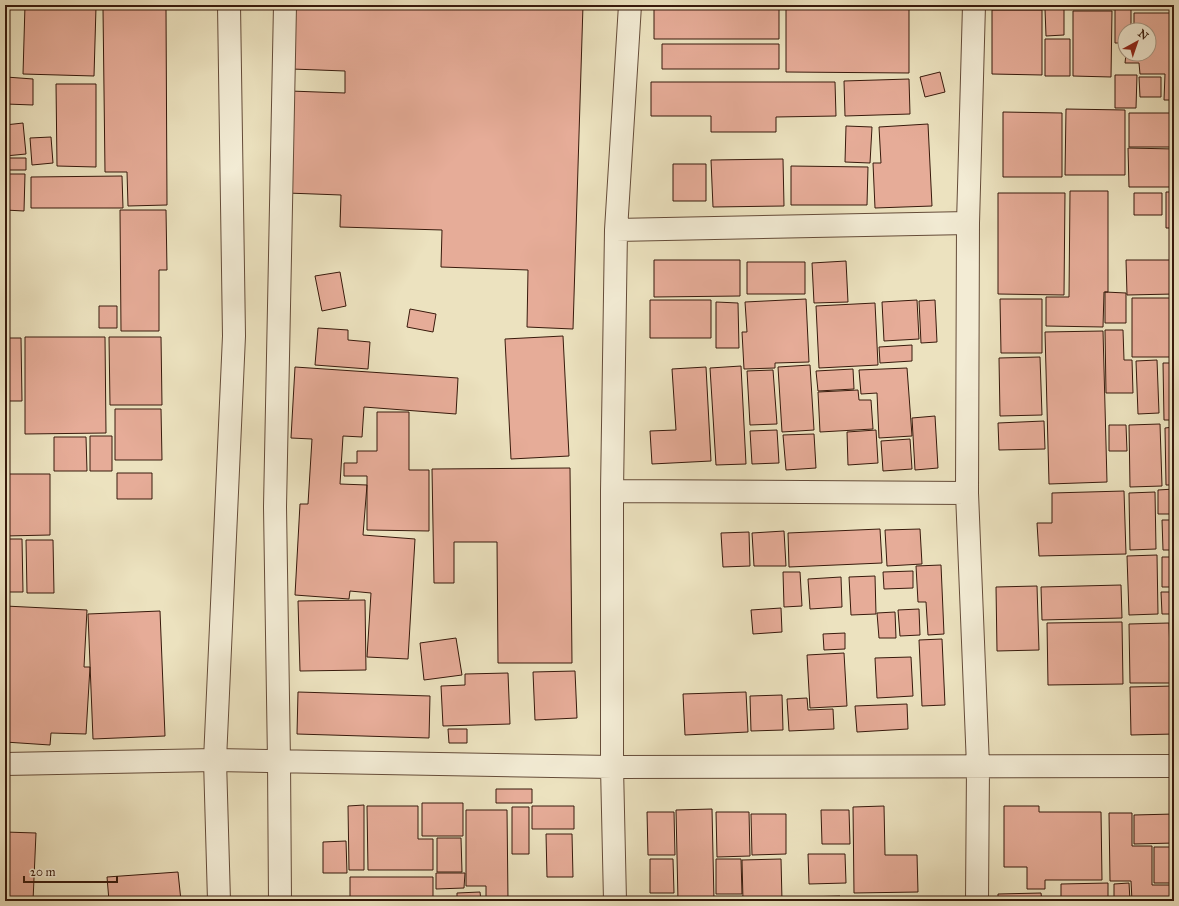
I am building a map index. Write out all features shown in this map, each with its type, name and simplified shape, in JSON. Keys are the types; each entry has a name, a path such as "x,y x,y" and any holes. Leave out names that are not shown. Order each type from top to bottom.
{"street":[{"path":"220,901 215,760 234,336 229,5"},
{"path":"280,901 275,507 285,5"},
{"path":"614,901 612,767 612,491 616,230 630,5"},
{"path":"974,5 968,223 967,493 978,766 977,901"},
{"path":"616,230 968,223"},
{"path":"612,491 967,493"},
{"path":"5,764 215,760 612,767 1174,766"}],"building":[{"path":"25,5 96,7 94,76 23,74"},
{"path":"47,5 99,5 99,6"},
{"path":"294,5 583,5 573,329 527,327 528,270 441,267 442,230 340,227 341,195 287,193 290,91 345,93 345,71 292,69"},
{"path":"654,5 779,5 779,39 654,39"},
{"path":"786,5 909,5 909,73 786,72"},
{"path":"1085,5 1108,5 1108,7 1085,7"},
{"path":"1111,5 1140,5 1140,7 1111,7"},
{"path":"1131,8 1131,22 1117,22 1117,43 1115,43 1115,9"},
{"path":"103,9 166,9 167,205 128,206 127,172 105,172"},
{"path":"1045,9 1064,9 1064,35 1046,36"},
{"path":"992,10 1042,10 1042,75 992,74"},
{"path":"1073,11 1112,11 1111,77 1073,76"},
{"path":"1134,13 1174,13 1174,100 1164,100 1165,74 1140,74 1139,63 1125,63 1157,62 1157,22 1134,22"},
{"path":"1045,39 1070,39 1070,76 1045,76"},
{"path":"662,44 779,44 779,69 662,69"},
{"path":"940,72 945,92 925,97 920,77"},
{"path":"1115,75 1137,75 1136,108 1115,108"},
{"path":"6,77 33,79 33,105 6,104"},
{"path":"1139,77 1161,77 1161,97 1140,97"},
{"path":"909,79 910,114 845,116 844,81"},
{"path":"651,82 835,82 836,116 776,117 776,132 711,132 711,116 651,116"},
{"path":"56,84 96,84 96,167 57,166"},
{"path":"1066,109 1125,110 1125,175 1065,175"},
{"path":"1003,112 1062,113 1062,177 1003,177"},
{"path":"1129,113 1174,113 1174,147 1129,147"},
{"path":"23,123 26,154 5,156 5,125"},
{"path":"928,124 932,206 875,208 873,163 881,163 879,127"},
{"path":"846,126 872,127 870,163 845,162"},
{"path":"51,137 53,163 32,165 30,138"},
{"path":"1128,148 1174,149 1174,187 1129,187"},
{"path":"5,158 26,158 26,170 5,170"},
{"path":"783,159 784,206 713,207 711,160"},
{"path":"673,164 706,164 706,201 673,201"},
{"path":"791,166 868,167 867,205 791,205"},
{"path":"5,174 25,174 24,211 5,210"},
{"path":"122,176 123,208 31,208 31,177"},
{"path":"1070,191 1108,191 1108,292 1104,292 1103,327 1046,326 1046,297 1069,297"},
{"path":"1166,192 1174,192 1174,228 1166,228"},
{"path":"998,193 1065,193 1064,295 998,294"},
{"path":"1134,193 1162,193 1162,215 1134,215"},
{"path":"120,210 166,210 167,270 159,270 159,331 121,331"},
{"path":"654,260 740,260 740,296 654,297"},
{"path":"1126,260 1174,260 1174,294 1127,295"},
{"path":"846,261 848,302 814,303 812,263"},
{"path":"747,262 805,262 805,294 747,294"},
{"path":"340,272 346,306 322,311 315,276"},
{"path":"1105,292 1126,293 1126,323 1105,323"},
{"path":"1132,298 1174,298 1174,357 1132,357"},
{"path":"806,299 809,362 775,363 775,368 744,369 742,332 747,332 745,302"},
{"path":"1000,299 1042,299 1042,353 1001,353"},
{"path":"650,300 711,300 711,338 650,338"},
{"path":"917,300 919,339 884,341 882,302"},
{"path":"935,300 937,342 921,343 919,301"},
{"path":"716,302 738,303 739,348 716,348"},
{"path":"875,303 878,365 819,368 816,306"},
{"path":"99,306 117,306 117,328 99,328"},
{"path":"410,309 436,314 433,332 407,327"},
{"path":"318,328 348,330 348,340 370,342 368,369 315,365"},
{"path":"1105,330 1123,330 1124,360 1132,360 1133,393 1106,393"},
{"path":"1103,331 1107,482 1049,484 1045,332"},
{"path":"563,336 569,456 511,459 505,339"},
{"path":"25,337 105,337 106,433 25,434"},
{"path":"109,337 161,337 162,405 110,405"},
{"path":"5,338 21,338 22,401 5,401"},
{"path":"912,345 912,361 880,363 879,347"},
{"path":"1040,357 1042,415 1000,416 999,358"},
{"path":"1157,360 1159,413 1138,414 1136,361"},
{"path":"1163,363 1174,363 1174,420 1164,420"},
{"path":"810,365 814,430 782,432 778,367"},
{"path":"741,366 746,464 716,465 710,368"},
{"path":"295,367 458,378 456,414 364,407 362,437 343,436 340,484 367,485 363,535 415,539 408,659 367,657 371,593 350,591 349,599 295,595 300,504 308,504 312,439 291,438"},
{"path":"706,367 711,461 652,464 650,431 676,430 672,369"},
{"path":"907,368 912,436 879,438 877,393 861,394 859,370"},
{"path":"853,369 854,389 818,391 816,371"},
{"path":"773,370 777,424 750,425 747,371"},
{"path":"858,390 859,400 871,400 873,429 820,432 818,392"},
{"path":"115,409 161,409 162,460 115,460"},
{"path":"377,412 409,412 409,470 429,470 429,531 367,530 367,476 344,476 344,463 357,463 357,451 377,451"},
{"path":"935,416 938,468 915,470 912,418"},
{"path":"1044,421 1045,449 999,450 998,423"},
{"path":"1160,424 1162,486 1130,487 1129,425"},
{"path":"1109,425 1126,425 1127,451 1109,451"},
{"path":"1174,427 1174,485 1166,485 1165,428"},
{"path":"777,430 779,463 752,464 750,431"},
{"path":"876,430 878,463 848,465 847,432"},
{"path":"814,434 816,468 786,470 783,435"},
{"path":"90,436 112,436 112,471 90,471"},
{"path":"54,437 86,437 87,471 54,471"},
{"path":"910,439 912,469 883,471 881,441"},
{"path":"570,468 572,663 498,663 497,542 454,542 454,583 434,583 432,469"},
{"path":"117,473 152,473 152,499 117,499"},
{"path":"5,474 50,474 50,535 5,536"},
{"path":"1174,489 1174,514 1158,514 1158,490"},
{"path":"1124,491 1126,554 1039,556 1037,523 1052,523 1052,493"},
{"path":"1155,492 1156,549 1130,550 1129,493"},
{"path":"1162,520 1174,520 1174,550 1163,550"},
{"path":"880,529 882,563 789,567 788,533"},
{"path":"920,529 922,564 887,566 885,530"},
{"path":"784,531 786,566 754,566 752,533"},
{"path":"749,532 750,566 723,567 721,533"},
{"path":"5,539 22,539 23,592 5,592"},
{"path":"26,540 53,540 54,593 27,593"},
{"path":"1157,555 1158,614 1129,615 1127,556"},
{"path":"1162,557 1174,557 1174,587 1162,587"},
{"path":"941,565 944,634 928,635 926,602 918,602 916,566"},
{"path":"913,571 913,588 884,589 883,572"},
{"path":"783,572 800,572 802,606 784,607"},
{"path":"875,576 876,614 851,615 849,577"},
{"path":"841,577 842,607 810,609 808,579"},
{"path":"1121,585 1122,618 1042,620 1041,587"},
{"path":"1037,586 1039,650 997,651 996,587"},
{"path":"1161,592 1174,592 1174,614 1162,614"},
{"path":"365,600 366,670 300,671 298,601"},
{"path":"5,606 87,610 84,667 90,667 86,734 51,733 50,745 5,742"},
{"path":"781,608 782,632 753,634 751,610"},
{"path":"919,609 920,635 900,636 898,610"},
{"path":"160,611 165,736 93,739 88,614"},
{"path":"895,612 896,638 879,638 877,613"},
{"path":"1122,622 1123,684 1048,685 1047,623"},
{"path":"1169,623 1171,683 1130,683 1129,624"},
{"path":"1172,625 1174,625 1174,681 1173,681"},
{"path":"845,633 845,649 824,650 823,634"},
{"path":"456,638 462,675 424,680 420,643"},
{"path":"942,639 945,705 922,706 919,640"},
{"path":"844,653 847,706 810,708 807,655"},
{"path":"911,657 913,696 877,698 875,658"},
{"path":"575,671 577,718 535,720 533,672"},
{"path":"508,673 510,724 443,726 441,686 465,685 465,674"},
{"path":"1174,686 1174,734 1131,735 1130,687"},
{"path":"298,692 430,696 429,738 297,734"},
{"path":"746,692 748,732 685,735 683,694"},
{"path":"782,695 783,730 751,731 750,696"},
{"path":"807,698 808,710 833,709 834,729 789,731 787,699"},
{"path":"907,704 908,729 857,732 855,706"},
{"path":"448,729 467,729 467,743 449,743"},
{"path":"496,789 532,789 532,803 496,803"},
{"path":"422,803 463,803 463,836 422,836"},
{"path":"364,805 364,870 349,870 348,806"},
{"path":"367,806 418,806 418,839 433,839 433,870 368,870"},
{"path":"532,806 574,806 574,829 532,829"},
{"path":"884,806 885,855 917,855 918,892 854,893 853,807"},
{"path":"1004,806 1039,806 1039,812 1101,812 1102,880 1045,880 1045,889 1027,889 1027,867 1004,867"},
{"path":"512,807 529,807 529,854 512,854"},
{"path":"712,809 714,901 678,901 676,810"},
{"path":"466,810 507,810 508,900 486,900 486,886 466,886"},
{"path":"821,810 849,810 850,844 822,844"},
{"path":"647,812 674,812 675,855 648,855"},
{"path":"716,812 749,812 750,856 717,857"},
{"path":"1109,813 1132,813 1132,846 1152,846 1152,885 1174,885 1174,901 1132,901 1131,881 1110,881"},
{"path":"751,814 786,814 786,854 752,855"},
{"path":"1174,814 1174,843 1134,844 1134,815"},
{"path":"5,832 36,833 33,901 5,901"},
{"path":"546,834 572,834 573,877 547,877"},
{"path":"437,838 461,838 462,872 437,872"},
{"path":"346,841 347,873 323,873 323,842"},
{"path":"1154,847 1174,847 1174,883 1154,883"},
{"path":"808,854 845,854 846,883 809,884"},
{"path":"650,859 673,859 674,893 650,893"},
{"path":"716,859 741,859 742,894 716,894"},
{"path":"781,859 782,901 743,901 742,860"},
{"path":"178,872 181,901 109,901 107,877"},
{"path":"436,873 465,873 464,888 436,889"},
{"path":"350,877 433,877 433,901 350,901"},
{"path":"1108,883 1108,901 1061,901 1061,884"},
{"path":"1129,883 1130,901 1114,901 1114,884"},
{"path":"480,892 481,901 457,901 457,893"},
{"path":"1041,893 1042,901 998,901 998,894"},
{"path":"840,896 840,901 806,901 806,897"},
{"path":"675,898 675,901 645,901 645,899"},
{"path":"913,899 913,901 846,901 846,900"}]}
